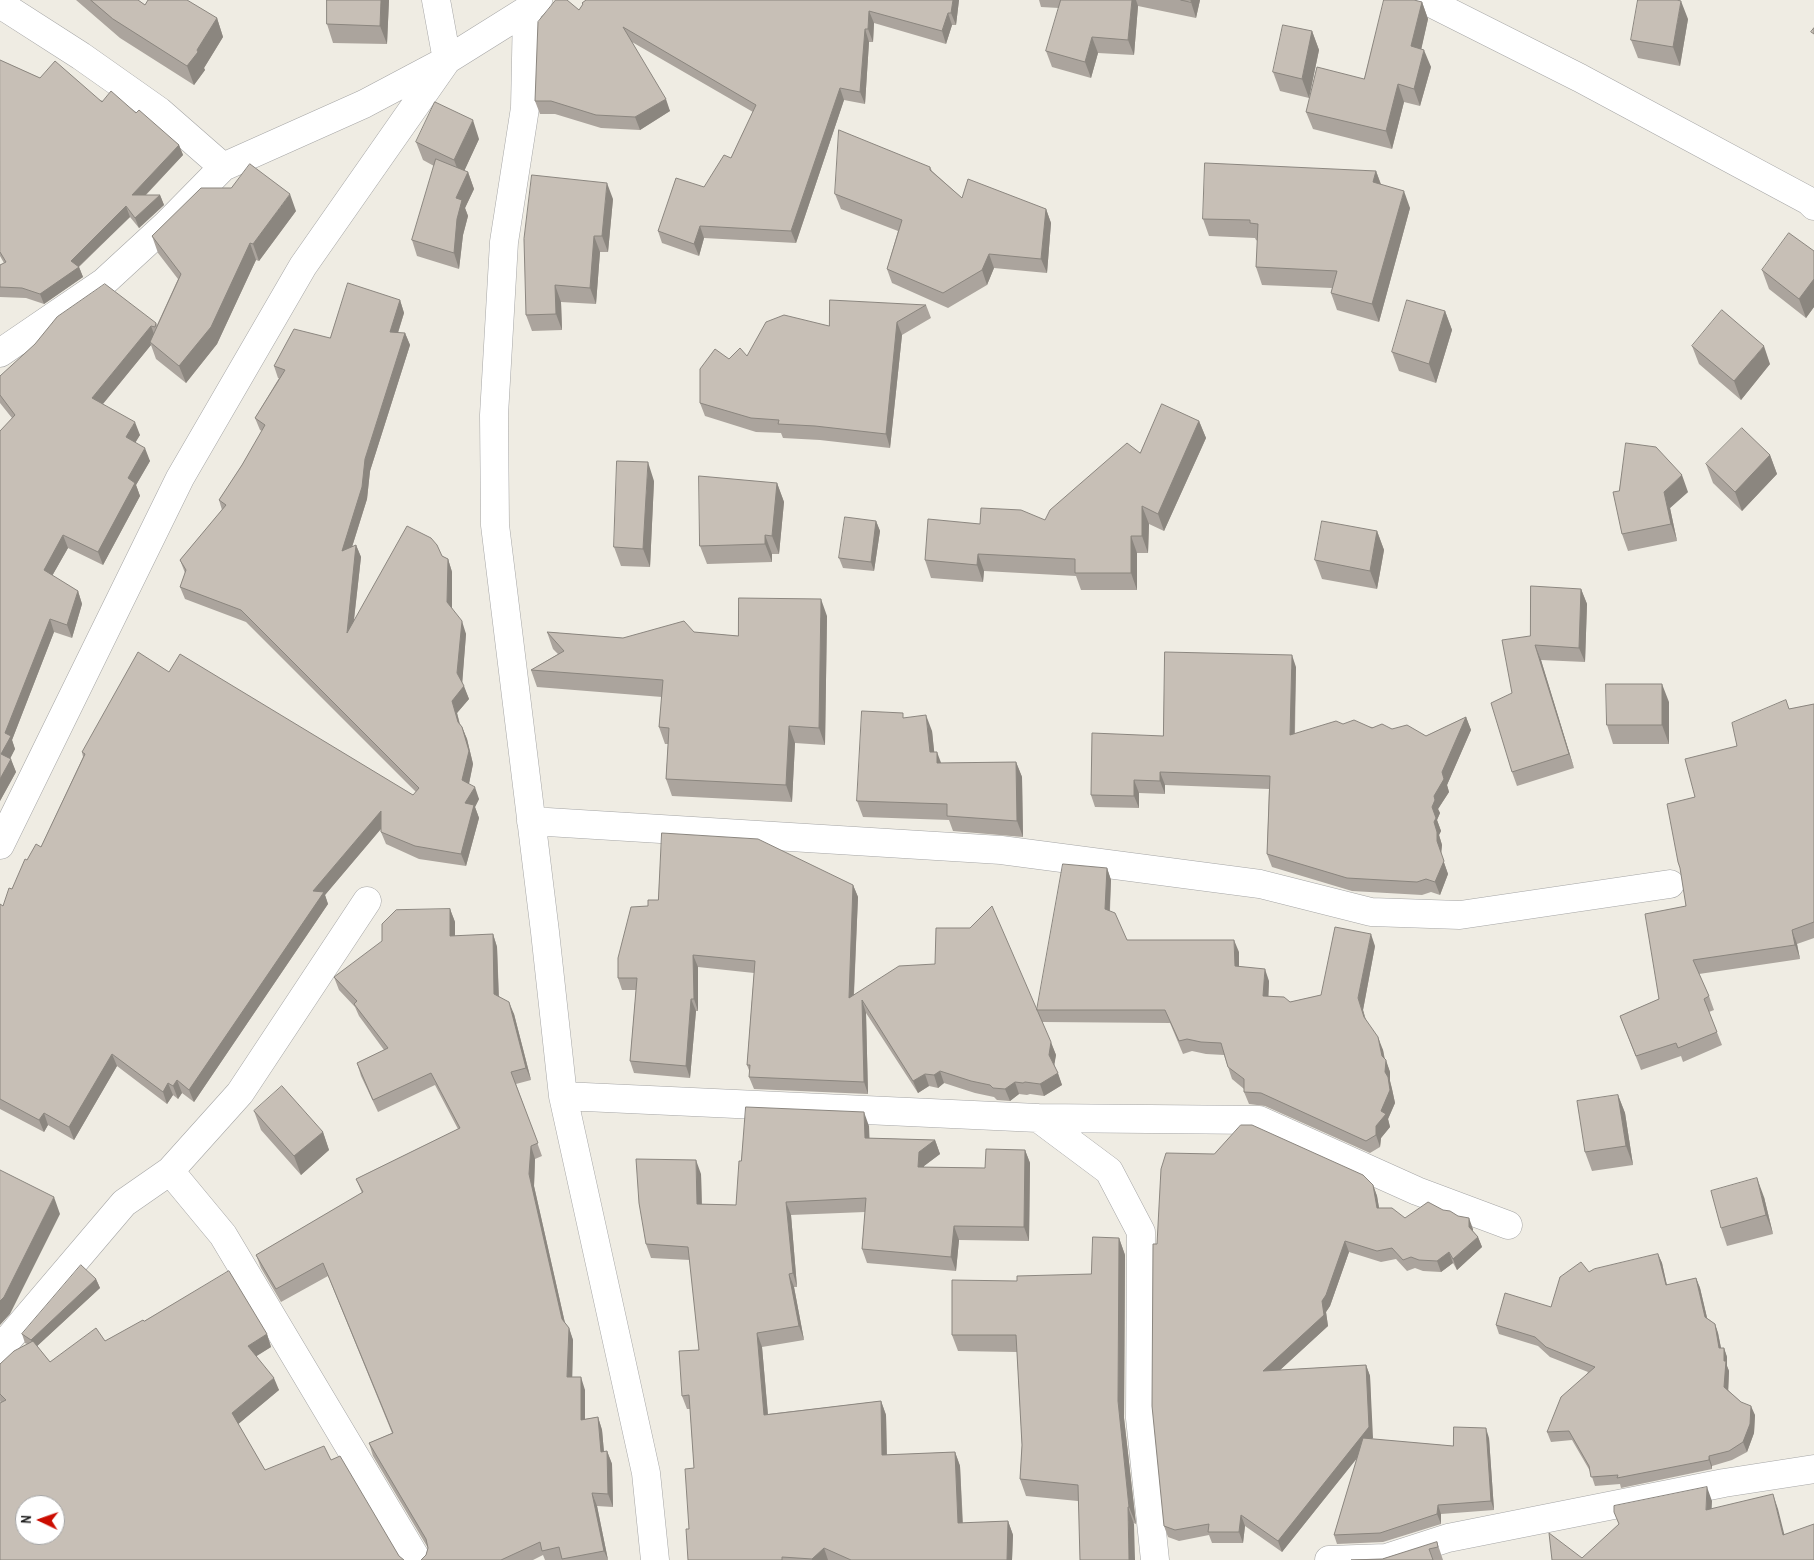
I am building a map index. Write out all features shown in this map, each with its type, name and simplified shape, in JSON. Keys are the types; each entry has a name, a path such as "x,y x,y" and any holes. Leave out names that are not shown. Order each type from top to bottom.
{"street":[{"path":"0,845 180,478 303,266 447,60 436,0"},
{"path":"1425,0 1580,78 1812,201"},
{"path":"0,4 82,56 159,111 223,167"},
{"path":"0,353 104,282 223,167 364,104 447,60 534,5"},
{"path":"534,5 525,108 504,242 494,415 495,525 563,1096 646,1474 655,1560"},
{"path":"531,821 1001,850 1260,884 1371,912 1460,915 1670,884"},
{"path":"0,1349 124,1203 170,1171 240,1093 367,901"},
{"path":"563,1096 1038,1118 1259,1120 1417,1191 1508,1225"},
{"path":"1038,1118 1110,1170 1141,1232 1140,1418 1155,1560"},
{"path":"170,1171 223,1235 417,1560"},
{"path":"1329,1560 1386,1558 1448,1538 1724,1483 1814,1469"}],"building":[{"path":"91,0 138,0 145,5 148,0 187,0 217,18 197,50 198,52 187,66 113,19"},
{"path":"327,0 381,0 380,26 327,24"},
{"path":"556,0 567,0 579,10 582,3 586,0 953,0 951,13 948,13 942,31 869,11 868,29 865,29 860,92 840,88 791,231 700,226 694,244 658,231 676,178 704,187 724,155 731,158 756,105 623,27 666,99 635,117 596,115 551,101 535,101 538,22"},
{"path":"1061,0 1132,0 1128,40 1092,37 1085,62 1046,51"},
{"path":"1384,0 1414,0 1422,2 1411,46 1424,50 1414,89 1398,84 1386,131 1306,112 1317,67 1364,79"},
{"path":"1638,0 1681,1 1673,47 1631,40"},
{"path":"1283,25 1312,31 1302,79 1273,72"},
{"path":"0,60 40,78 55,61 102,102 111,91 136,113 139,110 179,145 132,195 160,195 135,218 126,206 71,261 79,267 40,294 22,288 0,287 0,265 6,262 0,252"},
{"path":"435,102 473,120 454,160 416,142"},
{"path":"839,130 930,167 930,170 962,198 968,179 1046,209 1041,259 989,254 982,270 943,293 887,269 902,220 835,194"},
{"path":"436,159 468,172 456,198 462,200 457,219 454,253 412,240"},
{"path":"1205,163 1376,171 1373,182 1404,191 1372,304 1331,293 1337,271 1256,267 1258,224 1250,223 1250,220 1203,219"},
{"path":"250,164 290,194 253,244 250,243 211,327 179,366 150,342 181,274 152,236 201,188 231,188"},
{"path":"532,175 607,183 602,236 594,236 590,288 555,285 556,314 526,315 524,239"},
{"path":"1789,233 1814,251 1814,279 1799,299 1762,270"},
{"path":"348,283 400,300 390,332 405,333 365,459 362,487 342,551 356,545 347,633 407,526 431,538 442,556 448,559 447,602 462,621 457,673 464,686 452,701 469,751 462,780 475,787 465,803 474,805 461,854 415,846 381,832 381,811 313,891 324,892 189,1090 177,1080 173,1086 168,1083 163,1092 112,1054 69,1127 44,1113 39,1120 0,1099 0,904 3,906 9,888 12,889 25,859 27,860 36,844 41,847 85,754 82,752 138,652 169,672 180,654 413,795 419,788 241,610 180,587 186,570 180,560 226,505 219,500 265,425 255,418 285,370 274,366 294,329 330,338"},
{"path":"105,284 156,323 155,327 151,326 92,398 135,422 126,437 145,448 128,478 135,483 98,552 63,535 44,570 78,591 67,625 50,619 5,733 11,736 1,754 11,759 0,779 0,431 15,415 0,395 0,376 35,344 57,317"},
{"path":"830,300 926,305 897,322 886,434 778,424 779,420 751,418 700,403 700,369 715,349 729,359 740,348 747,356 766,322 784,315 829,326"},
{"path":"1407,300 1445,311 1429,364 1392,352"},
{"path":"1722,310 1764,346 1734,381 1692,346"},
{"path":"1162,404 1199,421 1158,514 1142,506 1142,536 1131,536 1131,573 1075,573 1075,559 978,554 977,565 925,560 928,519 980,524 981,508 1021,510 1045,520 1050,510 1127,443 1140,453"},
{"path":"1742,428 1770,455 1735,492 1706,464"},
{"path":"1626,443 1656,447 1682,475 1664,492 1671,524 1622,534 1613,492 1619,491"},
{"path":"617,461 648,462 643,549 614,547"},
{"path":"699,476 777,483 772,536 765,535 765,544 700,546"},
{"path":"845,517 876,521 871,562 839,558"},
{"path":"1322,521 1377,531 1370,571 1315,560"},
{"path":"1531,586 1581,589 1579,648 1535,645 1569,754 1512,772 1491,703 1512,693 1502,640 1530,636"},
{"path":"739,598 821,599 819,728 789,726 786,785 666,779 669,728 659,727 663,680 531,670 564,651 547,632 623,638 684,621 694,632 738,636"},
{"path":"1165,652 1292,655 1290,735 1336,721 1343,724 1354,720 1372,728 1382,724 1392,729 1407,725 1426,736 1466,717 1442,772 1444,779 1434,796 1435,800 1432,807 1436,818 1434,822 1437,841 1444,861 1435,882 1426,879 1417,882 1347,878 1267,854 1270,776 1160,772 1160,781 1134,780 1134,796 1091,795 1092,733 1163,736"},
{"path":"1606,684 1662,684 1662,725 1607,725"},
{"path":"1786,700 1789,709 1814,704 1814,922 1792,930 1795,945 1693,960 1709,996 1704,999 1717,1032 1678,1048 1676,1043 1636,1056 1620,1016 1659,999 1645,914 1686,906 1667,804 1695,797 1685,759 1737,746 1732,723"},
{"path":"862,711 903,713 903,718 926,715 930,752 937,752 937,763 1016,762 1017,821 947,816 947,804 857,801"},
{"path":"662,833 758,839 853,885 849,998 899,966 935,964 936,928 970,928 992,906 1051,1042 1049,1055 1058,1073 1040,1084 1015,1082 1005,1089 993,1088 990,1085 940,1071 934,1075 925,1074 913,1081 862,1000 864,1082 749,1077 750,1065 747,1065 755,961 693,955 694,999 691,999 686,1066 630,1061 637,978 618,978 618,958 631,907 648,906 648,900 658,900"},
{"path":"1063,864 1107,868 1105,909 1115,913 1127,940 1234,940 1235,966 1265,969 1263,996 1284,997 1290,1002 1321,995 1335,927 1371,934 1358,998 1364,1017 1378,1037 1382,1056 1386,1060 1385,1072 1388,1077 1390,1090 1381,1111 1386,1114 1376,1126 1376,1135 1366,1141 1261,1093 1244,1092 1244,1079 1228,1067 1221,1043 1187,1039 1179,1041 1165,1010 1037,1010"},
{"path":"450,909 450,936 493,934 494,994 509,1002 526,1068 511,1072 538,1143 531,1146 529,1174 562,1319 569,1328 567,1377 581,1377 581,1420 598,1417 601,1452 607,1451 608,1494 592,1493 604,1551 562,1559 559,1547 542,1551 540,1542 501,1560 421,1560 426,1555 428,1548 426,1539 369,1443 393,1433 323,1263 276,1289 256,1255 363,1192 356,1179 460,1128 431,1073 373,1100 357,1063 388,1048 354,1004 357,1001 334,977 382,941 382,924 396,910"},
{"path":"282,1086 323,1132 294,1156 254,1111"},
{"path":"1618,1095 1626,1146 1585,1152 1577,1101"},
{"path":"746,1107 864,1112 865,1138 935,1140 919,1152 918,1167 985,1168 986,1149 1025,1150 1024,1227 954,1226 951,1257 862,1249 866,1198 786,1202 793,1273 789,1274 799,1326 757,1333 764,1415 881,1401 882,1455 955,1452 958,1523 1008,1521 1007,1560 851,1560 824,1548 812,1559 782,1557 782,1560 688,1560 686,1529 689,1529 685,1469 694,1468 689,1395 682,1396 679,1351 699,1350 688,1247 646,1244 639,1203 636,1159 696,1160 697,1204 736,1205"},
{"path":"1241,1125 1252,1125 1363,1175 1373,1185 1377,1208 1392,1208 1405,1218 1428,1202 1458,1216 1469,1218 1469,1227 1478,1237 1453,1259 1449,1252 1437,1261 1419,1260 1411,1257 1403,1260 1392,1248 1377,1251 1345,1241 1326,1295 1322,1301 1324,1315 1263,1371 1366,1365 1369,1427 1278,1541 1241,1515 1239,1532 1208,1532 1209,1524 1175,1530 1164,1526 1152,1406 1153,1244 1157,1244 1161,1169 1166,1153 1214,1154"},
{"path":"0,1170 54,1197 4,1297 0,1301"},
{"path":"1757,1178 1766,1215 1721,1228 1711,1191"},
{"path":"1093,1237 1119,1238 1118,1401 1129,1507 1129,1560 1080,1560 1078,1485 1020,1479 1022,1445 1016,1335 952,1335 952,1280 1017,1281 1017,1276 1091,1274"},
{"path":"1658,1254 1666,1285 1696,1278 1705,1317 1715,1324 1719,1348 1724,1348 1724,1361 1726,1361 1724,1387 1741,1402 1751,1406 1750,1424 1743,1442 1729,1451 1709,1456 1709,1460 1617,1478 1618,1475 1591,1477 1589,1466 1569,1431 1547,1432 1561,1397 1595,1367 1546,1347 1535,1337 1496,1325 1505,1293 1551,1307 1560,1277 1581,1262 1589,1272 1594,1269"},
{"path":"81,1265 96,1279 31,1340 22,1334"},
{"path":"229,1271 267,1334 248,1346 274,1378 232,1413 265,1470 324,1446 331,1460 340,1456 399,1556 404,1560 0,1560 0,1403 6,1400 0,1394 0,1364 14,1351 33,1341 50,1362 96,1328 105,1341"},
{"path":"1454,1427 1486,1428 1491,1501 1438,1505 1437,1514 1380,1533 1334,1535 1363,1438 1453,1446"},
{"path":"1707,1487 1706,1510 1773,1494 1783,1535 1814,1524 1814,1560 1552,1560 1549,1533 1582,1558 1619,1524 1614,1512 1614,1506"},
{"path":"1437,1542 1438,1547 1429,1549 1433,1560 1351,1560 1382,1559"}]}
